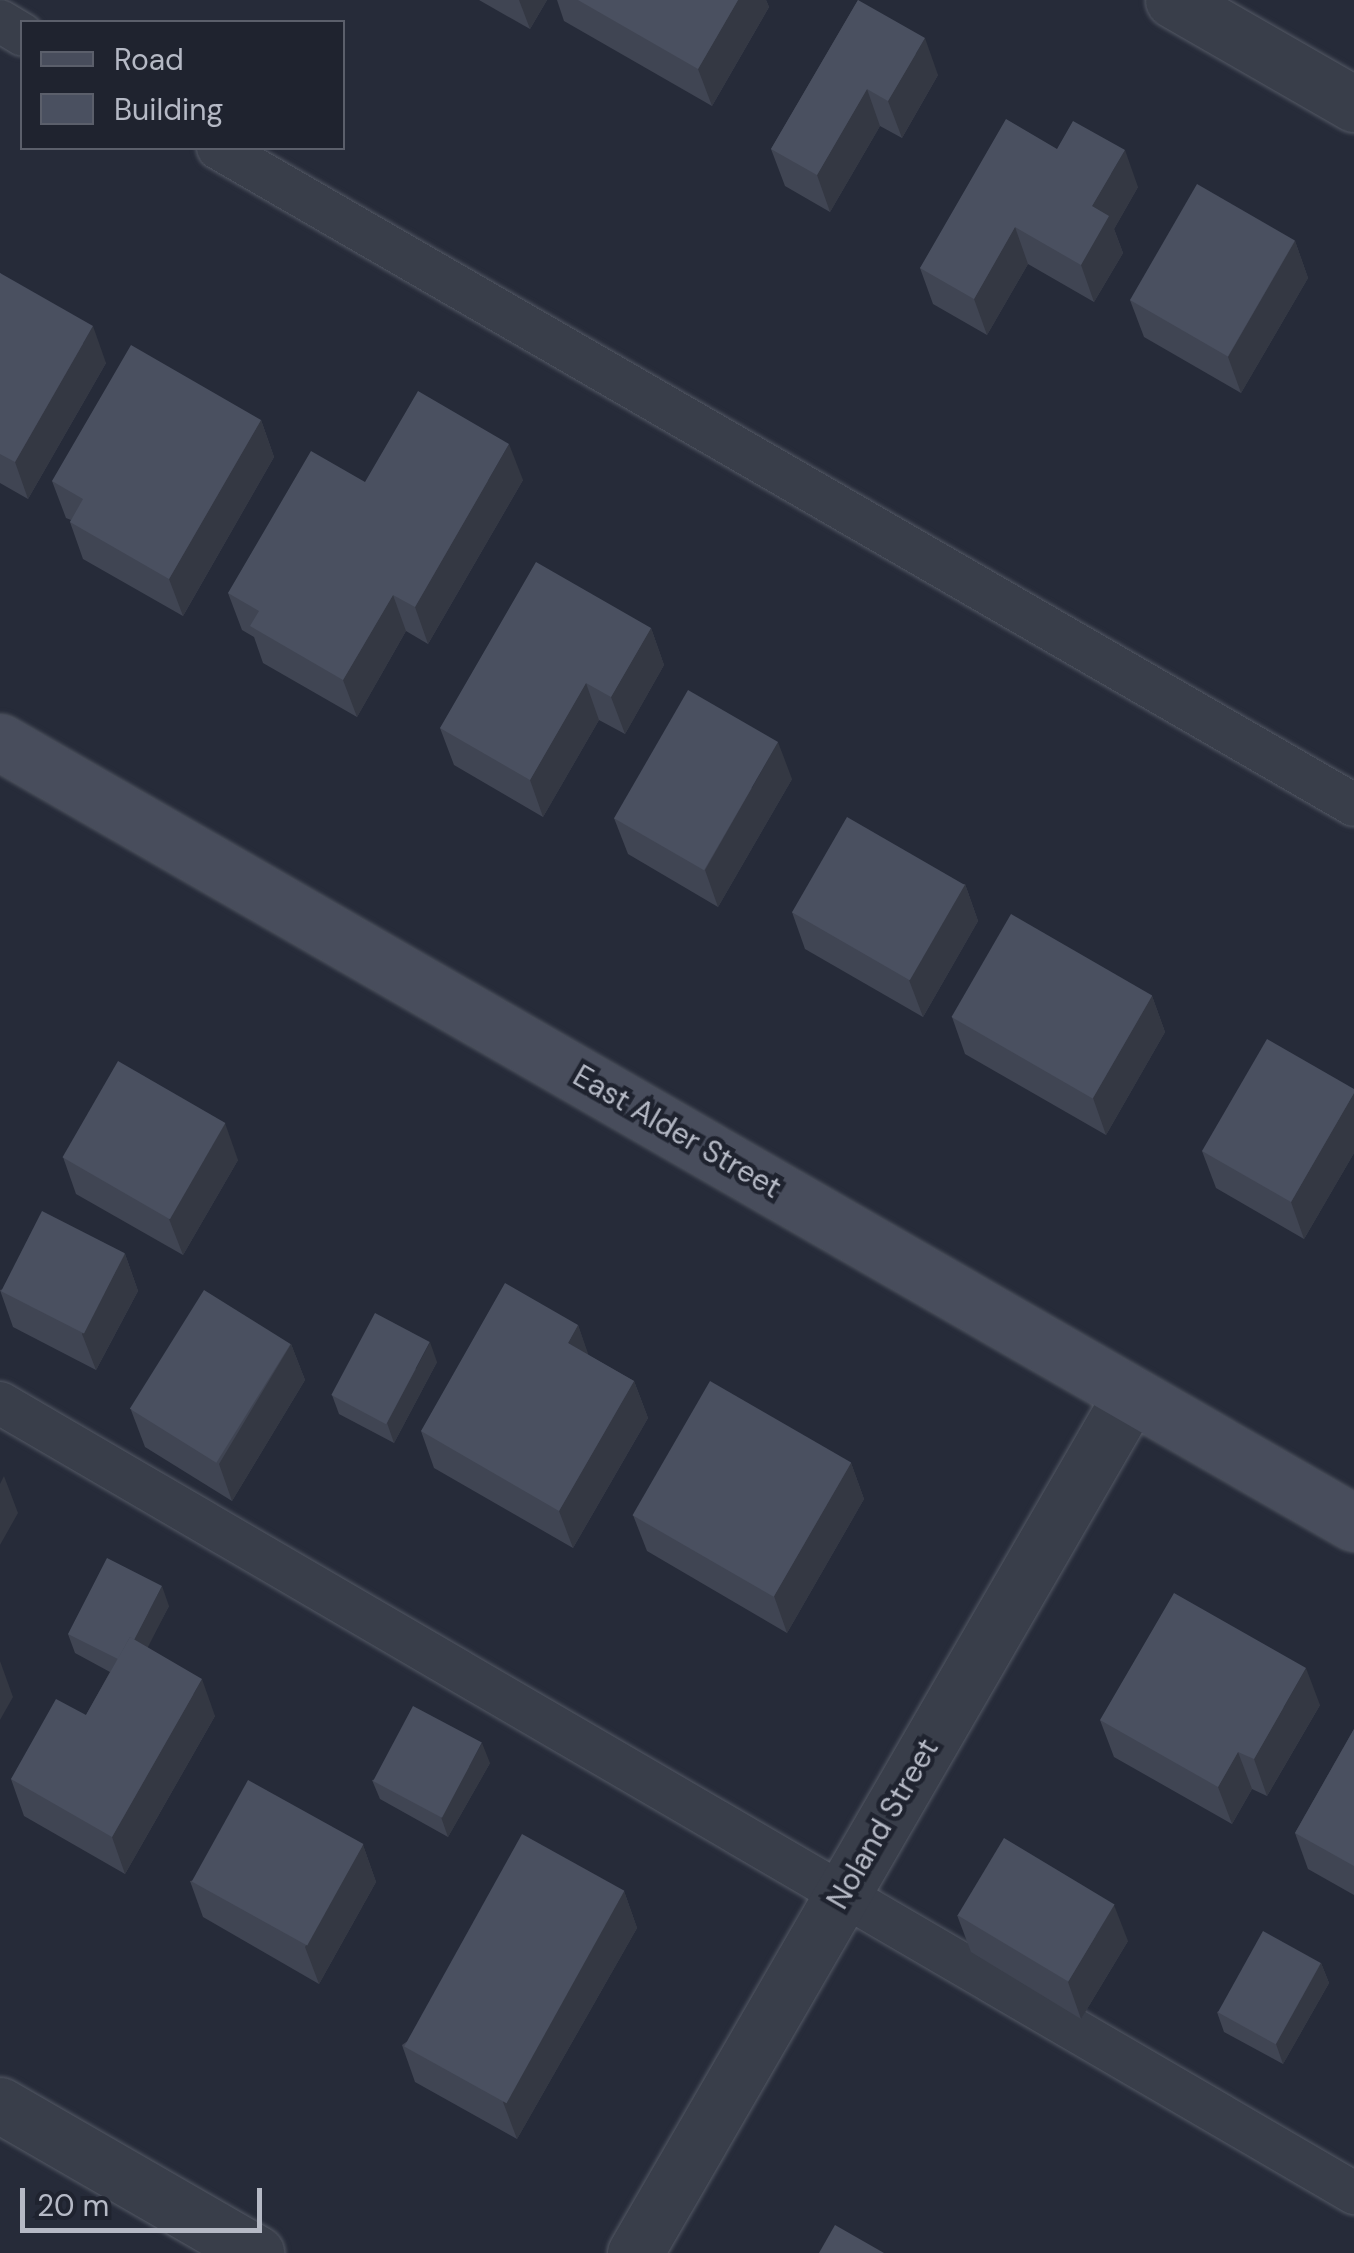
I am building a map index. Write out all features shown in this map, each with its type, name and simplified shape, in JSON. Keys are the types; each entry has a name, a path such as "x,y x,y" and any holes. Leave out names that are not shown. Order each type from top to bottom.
{"main road":[{"name":"East Alder Street","path":"0,742 1354,1523"}],"street":[{"path":"1173,0 1354,104"},
{"name":"Noland Street","path":"636,2253 1131,1394"},
{"path":"0,2105 256,2253"}],"lane":[{"path":"221,150 1354,806"},
{"path":"0,1403 1354,2193"}],"building":[{"path":"578,0 738,0 698,69"},
{"path":"858,0 925,38 888,101 867,89 817,175 771,149"},
{"path":"1006,119 1057,149 1073,121 1125,150 1092,206 1109,216 1081,265 1015,227 974,299 920,268"},
{"path":"1197,184 1295,240 1228,357 1130,300"},
{"path":"0,273 93,326 15,462 0,454"},
{"path":"131,345 261,420 169,579 70,522 83,499 52,481"},
{"path":"418,391 509,444 415,607 393,595 343,680 250,626 259,611 228,593 311,451 365,482"},
{"path":"536,562 651,628 611,697 586,683 530,780 440,728"},
{"path":"688,690 778,742 704,870 614,818"},
{"path":"847,817 965,885 910,980 792,912"},
{"path":"1011,914 1152,996 1093,1099 952,1017"},
{"path":"1267,1039 1354,1089 1291,1202 1202,1151"},
{"path":"118,1061 225,1123 170,1219 62,1157"},
{"path":"42,1211 125,1253 84,1333 1,1291"},
{"path":"505,1283 578,1325 568,1343 634,1381 559,1511 421,1431"},
{"path":"204,1290 291,1344 216,1463 130,1409"},
{"path":"375,1313 430,1342 386,1424 331,1395"},
{"path":"710,1381 851,1462 774,1597 632,1515"},
{"path":"107,1558 162,1586 134,1640 130,1637 118,1659 68,1634"},
{"path":"1174,1593 1306,1668 1254,1759 1238,1752 1218,1787 1100,1720"},
{"path":"130,1637 202,1679 112,1837 11,1779 56,1699 86,1715"},
{"path":"413,1706 482,1743 442,1818 373,1781"},
{"path":"1354,1729 1354,1866 1295,1833"},
{"path":"248,1780 363,1844 307,1945 192,1881"},
{"path":"522,1834 624,1891 507,2103 404,2047"},
{"path":"1004,1838 1115,1904 1068,1982 958,1915"},
{"path":"1263,1931 1321,1963 1276,2044 1218,2012"},
{"path":"835,2225 884,2253 819,2253"}]}
